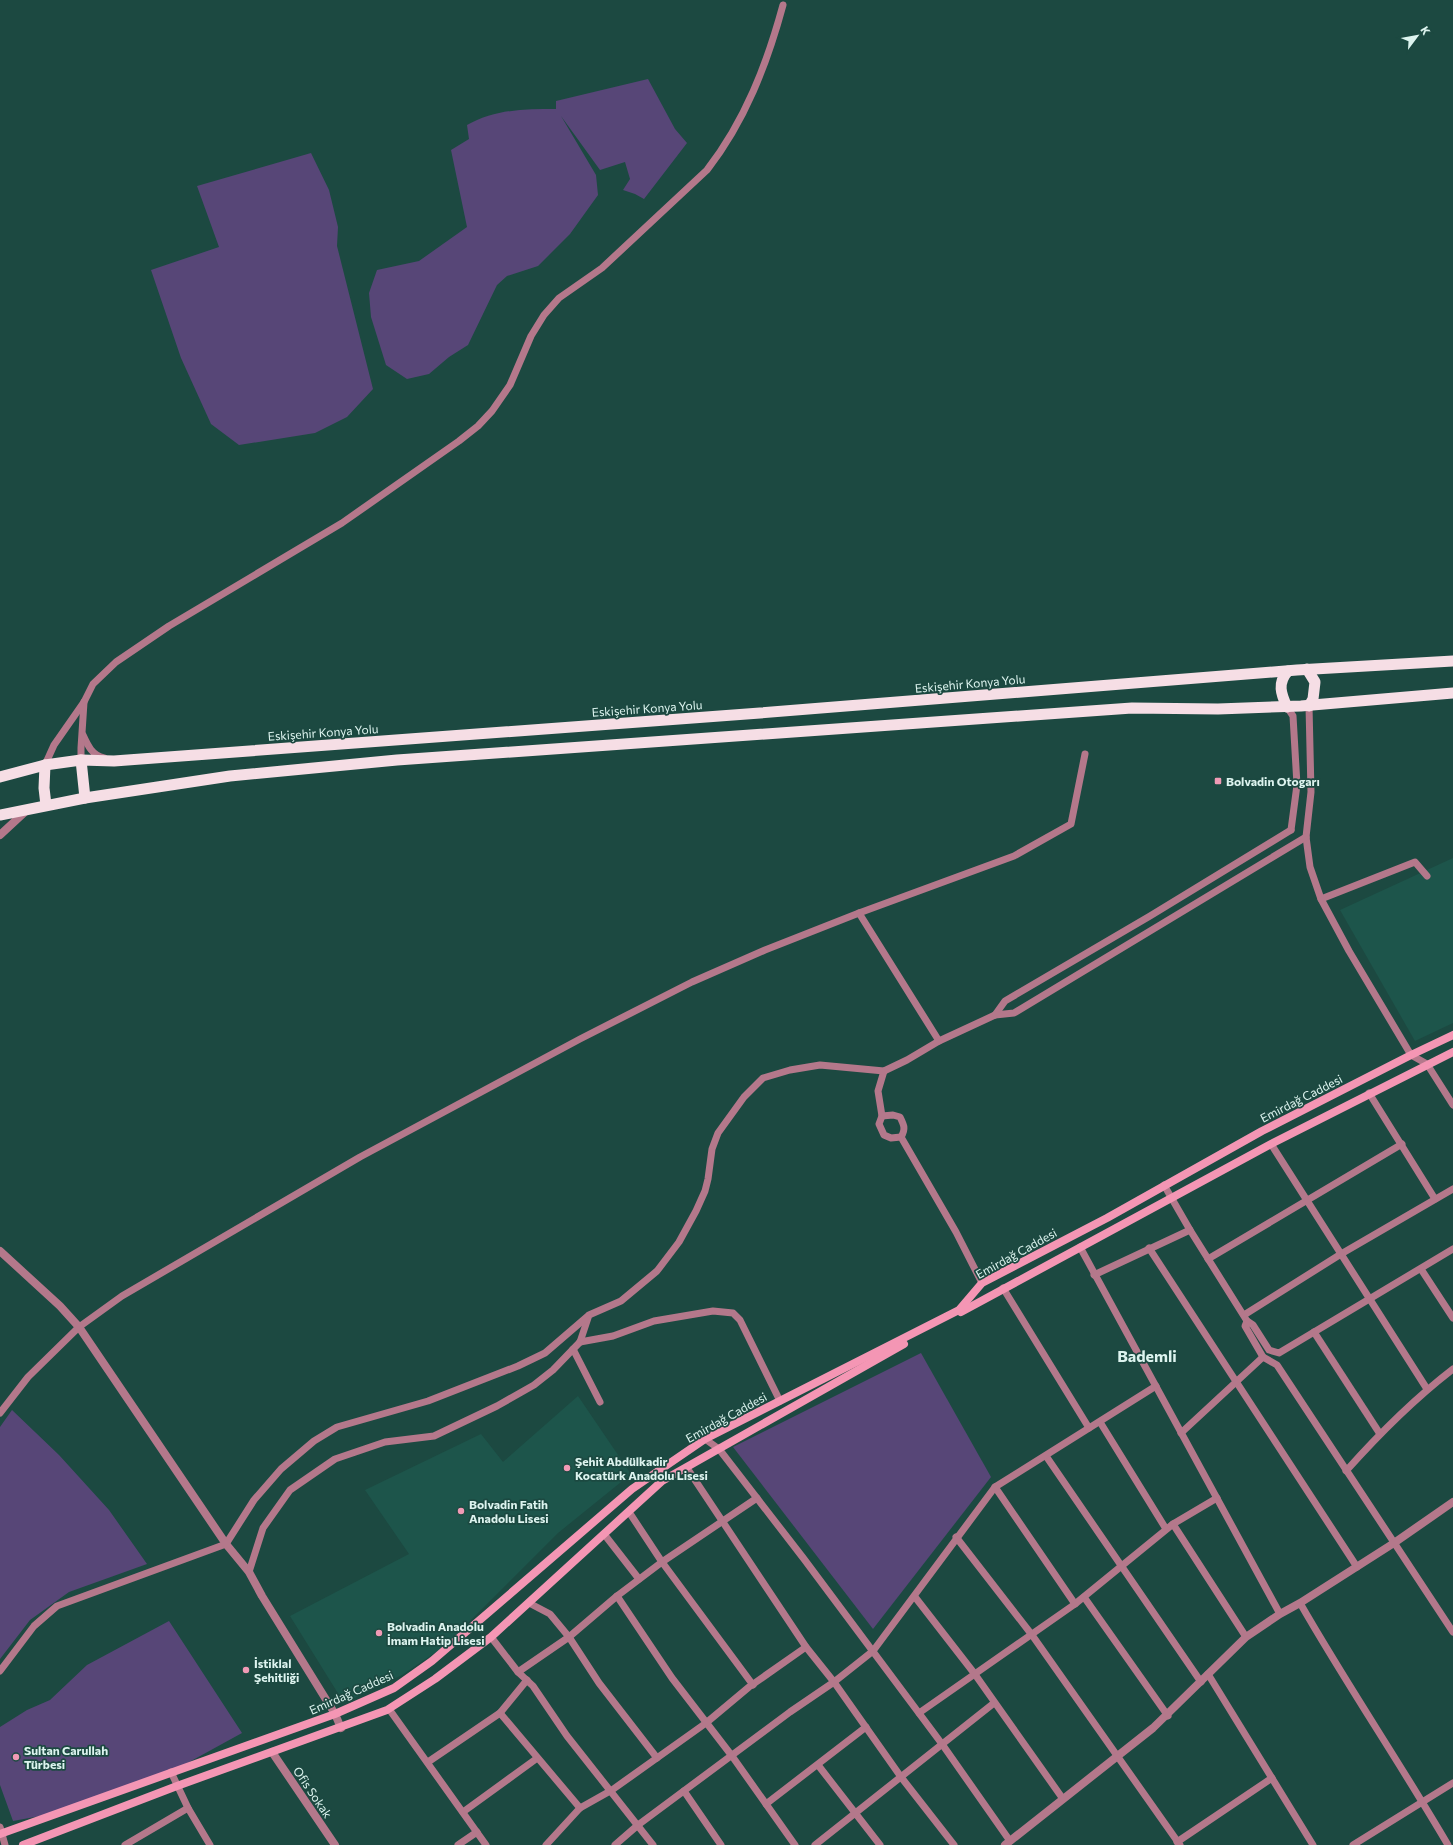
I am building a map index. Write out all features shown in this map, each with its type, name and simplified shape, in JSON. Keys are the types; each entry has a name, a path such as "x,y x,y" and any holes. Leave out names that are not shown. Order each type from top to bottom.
{"highway":[{"name":"Eskişehir Konya Yolu","path":"0,777 45,765 82,760 114,761 768,713 1297,670 1453,661"},
{"path":"1287,707 1281,690 1281,683 1283,677 1297,670 1315,682 1313,698 1309,706"},
{"path":"0,815 85,798 230,776 398,760 1132,708 1309,706 1453,693"},
{"path":"82,760 85,798"},
{"path":"45,765 44,788 46,805"}],"main road":[{"name":"Emirdağ Caddesi","path":"1,1832 335,1714 394,1688 432,1661 632,1489 705,1439 959,1310 982,1283 1107,1218 1262,1131 1453,1035"},
{"name":"Emirdağ Caddesi","path":"23,1845 177,1786 341,1728 389,1709 435,1679 492,1637 662,1482 1003,1288 1170,1197 1369,1093 1453,1052"}],"street":[{"path":"45,765 54,745 84,702 93,684 116,662 169,626 342,523 459,441 478,426 492,412 510,385 531,336 544,315 559,298 602,268 698,179 721,151 758,84 771,47 783,5"},
{"path":"82,760 84,702"},
{"path":"1309,706 1311,792 1306,837 1310,867 1321,899 1348,951 1411,1055 1427,1064 1453,1105"},
{"path":"1287,707 1293,716 1297,785 1291,830"},
{"path":"82,732 88,747 97,756 114,761"},
{"path":"0,1413 28,1377 79,1326 122,1296 360,1157 580,1039 692,982 765,950 859,913 1014,856 1071,824 1085,754"},
{"path":"0,835 27,810"},
{"path":"1291,830 1306,837"},
{"path":"995,1016 1005,1000 1150,916 1291,830"},
{"path":"0,1670 34,1626 57,1606 226,1544 254,1500 281,1469 314,1441 337,1427 428,1400 518,1366 545,1353 590,1315 621,1301 657,1271 679,1242 705,1191 712,1150 718,1133 744,1097 763,1078 790,1070 820,1065 884,1071 907,1060 939,1041 995,1016 1014,1013 1306,837"},
{"path":"1321,899 1415,862 1427,876"},
{"path":"859,913 939,1041"},
{"path":"884,1071 878,1091 882,1116 879,1124 884,1134 891,1138 901,1137"},
{"path":"1369,1093 1436,1198"},
{"path":"882,1116 893,1115 900,1117 904,1125 904,1131 901,1137"},
{"path":"901,1137 956,1232 982,1283"},
{"path":"1271,1144 1427,1389"},
{"path":"1208,1259 1402,1144"},
{"path":"1164,1185 1190,1230 1245,1318 1253,1325 1269,1350 1279,1353 1368,1298 1421,1269 1453,1249"},
{"path":"1245,1318 1342,1254 1453,1189"},
{"path":"1094,1275 1190,1230"},
{"path":"1080,1247 1280,1614"},
{"path":"1149,1248 1357,1567"},
{"path":"0,1250 60,1306 79,1326 226,1544 249,1572 262,1596 335,1714 341,1728"},
{"path":"1421,1269 1453,1318"},
{"path":"1003,1288 1089,1428"},
{"path":"580,1342 613,1336 654,1321 713,1311 733,1313 740,1320 780,1401"},
{"path":"249,1572 263,1528 290,1490 335,1459 385,1442 434,1436 497,1406 534,1384 553,1370 580,1342 590,1315"},
{"path":"1245,1318 1245,1326 1263,1357 1277,1365 1453,1632"},
{"path":"1314,1332 1380,1434"},
{"path":"573,1349 600,1402"},
{"path":"1181,1433 1263,1357"},
{"path":"1346,1471 1380,1434 1427,1389 1453,1369"},
{"path":"615,1845 638,1825 834,1682 873,1651 915,1597 956,1537 995,1487 1156,1386"},
{"path":"1100,1422 1166,1529"},
{"path":"705,1439 719,1449 873,1651 942,1744 1008,1843 1168,1716 1246,1637 1394,1543 1453,1502"},
{"path":"1046,1456 1201,1682"},
{"path":"687,1468 806,1648 834,1682 901,1777 954,1845"},
{"path":"995,1487 1075,1604"},
{"path":"518,1672 569,1637 617,1596 662,1562 757,1498"},
{"path":"919,1713 974,1673 1032,1635 1075,1604 1166,1529 1217,1498"},
{"path":"628,1512 662,1562 753,1685"},
{"path":"1173,1524 1246,1637"},
{"path":"604,1534 639,1579"},
{"path":"956,1537 1032,1635 1178,1843 1272,1778"},
{"path":"617,1596 672,1678 732,1756 795,1845"},
{"path":"915,1597 974,1673 1063,1799"},
{"path":"1084,1597 1168,1716"},
{"path":"529,1603 550,1614 569,1637 599,1683 657,1758"},
{"path":"1300,1603 1333,1661 1423,1802 1448,1845"},
{"path":"492,1637 518,1672 534,1686 567,1736 612,1790 653,1845"},
{"path":"546,1845 580,1808 612,1790 706,1723 753,1685 806,1648"},
{"path":"1208,1674 1313,1845"},
{"path":"428,1762 500,1713 528,1680"},
{"path":"814,1845 994,1703"},
{"path":"389,1709 486,1845"},
{"path":"500,1713 536,1759 580,1808"},
{"path":"766,1804 866,1727"},
{"name":"Ofis Sokak","path":"272,1752 335,1845"},
{"path":"463,1812 536,1759"},
{"path":"818,1765 880,1845"},
{"path":"171,1772 188,1808 210,1845"},
{"path":"1353,1845 1453,1783"},
{"path":"684,1791 721,1845"},
{"path":"125,1845 188,1808"},
{"path":"1,1832 5,1845"},
{"path":"458,1845 477,1832"}],"shaded area":[{"path":"648,79 675,129 687,143 644,199 623,190 630,179 625,162 600,170 561,116 596,175 598,195 570,234 538,266 507,276 497,285 468,345 449,357 429,374 407,379 386,365 371,317 369,293 377,270 419,261 467,227 451,150 469,139 467,125 489,116 511,111 556,109 556,101"},
{"path":"311,153 329,190 338,227 337,246 373,389 347,417 315,433 239,445 211,424 181,358 151,270 219,247 197,186"},
{"path":"1453,858 1453,1023 1415,1041 1340,910"},
{"path":"921,1353 991,1477 873,1629 733,1447"},
{"path":"578,1396 631,1474 558,1533 445,1646 402,1675 344,1703 290,1616 409,1554 365,1490 481,1434 503,1462"},
{"path":"12,1410 59,1455 109,1510 147,1564 69,1592 30,1620 0,1659 0,1427"},
{"path":"169,1621 242,1733 171,1772 62,1812 13,1821 0,1785 0,1727 27,1710 50,1700 87,1665"}],"place":[{"name":"Bolvadin Otogarı","path":"1218,781"},
{"name":"Şehit Abdülkadir Kocatürk Anadolu Lisesi","path":"567,1468"},
{"name":"Bolvadin Fatih Anadolu Lisesi","path":"461,1511"},
{"name":"Bolvadin Anadolu İmam Hatip Lisesi","path":"379,1633"},
{"name":"İstiklal Şehitliği","path":"246,1670"},
{"name":"Sultan Carullah Türbesi","path":"16,1757"}],"district":[{"name":"Bademli","path":"1147,1355"}]}
